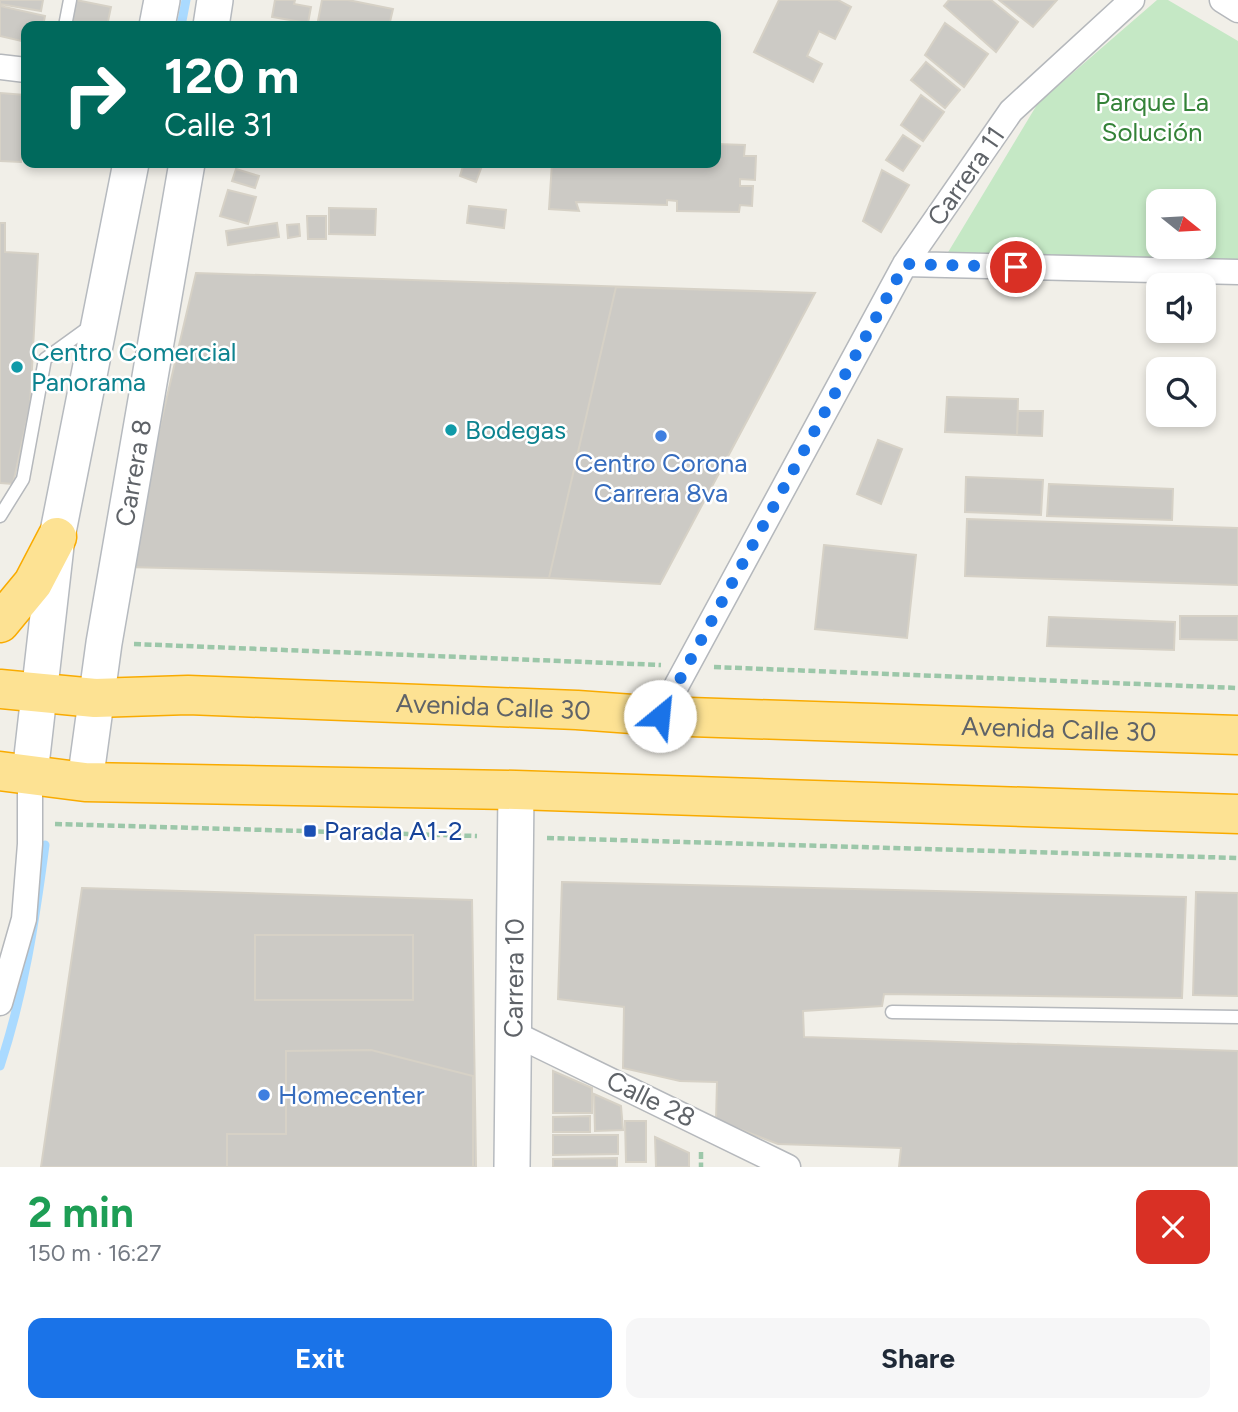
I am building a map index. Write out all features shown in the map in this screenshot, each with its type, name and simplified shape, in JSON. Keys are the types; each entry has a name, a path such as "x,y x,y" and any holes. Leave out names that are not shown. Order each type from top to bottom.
{"highway":[{"path":"0,623 33,583 57,537"},
{"name":"Avenida Calle 30","path":"0,689 95,698 187,695 577,710 660,716 1238,735"},
{"path":"15,772 85,782 516,790 1238,814"}],"street":[{"path":"158,21 162,0"},
{"path":"212,21 215,0"},
{"name":"Carrera 11","path":"660,716 905,264 1011,111 1132,0"},
{"path":"1222,0 1238,10"},
{"path":"0,67 21,69"},
{"path":"0,1003 24,919 30,844 15,772 39,693 57,537 130,168"},
{"name":"Carrera 8","path":"85,782 95,698 186,168"},
{"path":"905,264 1238,272"},
{"name":"Carrera 10","path":"512,1167 516,790"},
{"name":"Calle 28","path":"513,1033 788,1167"}],"lane":[{"path":"66,21 70,0"},
{"path":"0,516 23,480 45,359 101,318"},
{"path":"892,1012 1238,1017"}],"path":[{"path":"130,644 665,665"},
{"path":"711,667 1238,688"},
{"path":"47,824 477,836"},
{"path":"546,838 1238,858"}],"green space":[{"name":"Parque La Solución","path":"1157,0 1168,0 1238,41 1238,260 944,259 1038,103"}],"building":[{"path":"0,0 43,0 41,11 0,4"},
{"path":"76,0 111,7 108,21 71,21"},
{"path":"275,0 295,0 294,4 311,7 308,21 272,17"},
{"path":"322,0 348,0 393,9 390,21 318,21"},
{"path":"779,0 838,0 851,7 835,39 819,31 807,56 822,64 813,82 754,52"},
{"path":"949,0 991,0 1018,22 996,52 944,6"},
{"path":"999,0 1057,0 1033,27"},
{"path":"0,6 45,16 44,21 21,21 21,41 0,36"},
{"path":"945,23 988,54 964,87 925,55"},
{"path":"926,62 960,90 945,108 911,80"},
{"path":"0,93 21,95 21,162 0,161"},
{"path":"921,95 944,112 923,141 901,125"},
{"path":"903,135 920,146 903,171 886,160"},
{"path":"721,144 745,145 744,156 756,156 755,180 740,179 740,186 753,186 752,206 740,205 739,212 677,211 677,201 667,200 667,205 576,202 579,211 549,209 552,168 721,168"},
{"path":"462,168 481,168 476,182 460,176"},
{"path":"236,169 259,176 255,188 232,181"},
{"path":"882,170 909,185 881,232 863,221"},
{"path":"228,190 256,197 248,224 220,216"},
{"path":"469,206 506,210 504,228 467,223"},
{"path":"329,208 376,209 375,235 329,234"},
{"path":"307,216 326,216 326,239 308,239"},
{"name":"Centro Comercial Panorama","path":"0,223 5,223 5,252 38,254 30,406 13,484 0,483"},
{"path":"277,223 279,237 228,245 226,231"},
{"path":"299,224 300,236 288,238 287,225"},
{"name":"Bodegas","path":"196,273 815,293 660,584 549,578 127,567"},
{"name":"Centro Corona Carrera 8va","path":"616,287 815,293 660,584 549,578"},
{"path":"947,397 1018,399 1017,435 945,432"},
{"path":"1018,411 1043,411 1042,436 1017,435"},
{"path":"878,440 902,449 881,504 857,494"},
{"path":"966,477 1043,480 1041,515 965,512"},
{"path":"1049,484 1173,489 1172,520 1047,516"},
{"path":"967,519 1238,528 1238,585 965,576"},
{"path":"824,545 916,555 907,638 815,629"},
{"path":"1180,616 1238,616 1238,640 1180,639"},
{"path":"1049,617 1175,622 1174,650 1047,646"},
{"path":"562,882 1186,897 1182,998 884,994 882,1006 803,1011 804,1037 1238,1051 1238,1167 899,1167 901,1148 778,1144 716,1120 717,1082 680,1081 623,1068 624,1007 558,999"},
{"name":"Homecenter","path":"82,888 472,900 476,1167 41,1167"},
{"path":"1196,892 1238,893 1238,996 1193,995"},
{"path":"255,935 413,935 413,1000 255,1000"},
{"path":"371,1050 473,1076 473,1167 227,1167 227,1134 286,1134 286,1051"},
{"path":"553,1071 592,1088 592,1113 553,1113"},
{"path":"594,1094 621,1106 623,1130 595,1131"},
{"path":"590,1116 590,1132 553,1132 553,1117"},
{"path":"625,1121 646,1121 646,1162 626,1162"},
{"path":"553,1135 618,1135 618,1154 553,1155"},
{"path":"655,1137 689,1153 689,1167 656,1167"},
{"path":"617,1158 617,1167 553,1167 553,1159"}],"waterway":[{"path":"182,21 186,0"},
{"path":"0,1066 28,957 45,845"}],"place":[{"name":"Centro Comercial Panorama","path":"17,367"},
{"name":"Bodegas","path":"451,430"},
{"name":"Centro Corona Carrera 8va","path":"661,436"},
{"name":"Parada A1-2","path":"310,831"},
{"name":"Homecenter","path":"264,1095"}],"route":[{"path":"660,716 905,264 1016,267"}]}
